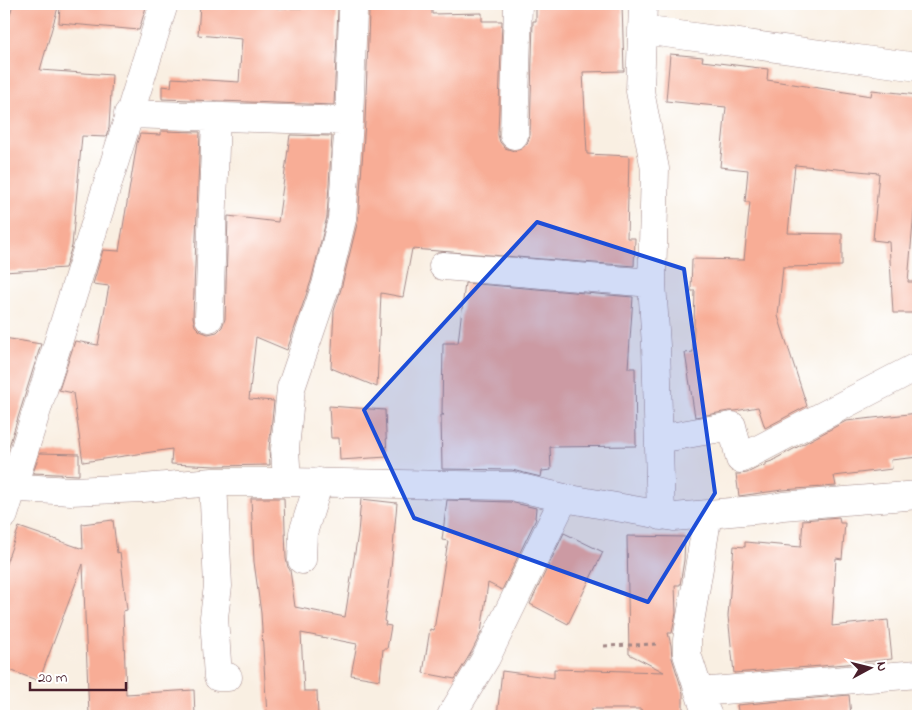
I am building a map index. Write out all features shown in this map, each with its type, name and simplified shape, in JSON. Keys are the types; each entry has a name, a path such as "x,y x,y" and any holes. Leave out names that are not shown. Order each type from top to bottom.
{"street":[{"path":"4,515 8,487 164,4"},
{"path":"514,135 518,4"},
{"path":"287,482 285,449 291,388 326,285 342,218 349,121 353,12"},
{"path":"661,516 656,346 652,283 655,169 640,91 643,17 918,67"},
{"path":"128,114 349,121"},
{"path":"210,318 216,117"},
{"path":"443,266 652,283"},
{"path":"659,439 732,426 740,459 918,366"},
{"path":"8,487 71,491 143,488 214,482 512,486 564,498 674,517 918,495"},
{"path":"214,482 218,586 214,617 218,677 228,677"},
{"path":"302,560 303,533 319,482"},
{"path":"451,716 486,658 564,498"},
{"path":"708,514 687,654 704,704 918,674"}],"path":[{"path":"604,646 688,643"}],"highlighted area":[{"path":"537,222 684,269 715,493 648,602 414,518 364,410"}],"building":[{"path":"13,4 59,4 40,70 112,75 109,128 106,137 82,136 72,246 65,268 4,272 4,35"},
{"path":"60,4 147,4 139,30 59,23"},
{"path":"200,4 277,5 277,8 338,8 334,105 162,99 162,86 171,87 172,78 239,82 242,39 198,35"},
{"path":"374,4 432,4 432,14 482,13 482,21 502,21 498,135 500,142 505,148 514,151 521,149 527,144 530,135 533,21 536,21 536,4 622,4 624,71 583,72 587,154 629,156 627,238 635,238 634,266 412,249 403,297 381,293 377,387 331,368 334,311 358,220 365,122 368,8 374,8"},
{"path":"670,54 703,57 702,61 768,69 767,80 871,96 872,90 918,95 918,176 908,282 918,282 918,313 893,313 889,242 873,240 879,173 795,165 788,233 842,234 842,266 783,267 778,316 807,406 765,428 758,407 695,417 685,353 693,352 695,291 691,291 692,259 744,260 750,202 745,202 748,170 720,167 726,107 666,101"},
{"path":"161,131 200,132 193,317 195,326 200,331 208,334 217,332 222,327 225,319 228,216 278,222 290,135 332,136 327,217 311,281 287,350 256,337 249,399 274,401 269,448 270,465 216,466 171,464 172,449 83,462 73,393 59,390 75,341 98,345 109,286 93,284 103,250 119,251 140,134 161,135"},
{"path":"465,283 633,297 628,368 635,368 636,446 550,447 551,470 542,471 541,477 512,470 442,469 441,415 444,415 442,414 443,343 458,343"},
{"path":"4,338 41,344 5,459 4,458"},
{"path":"329,406 385,410 387,457 340,460 339,438 331,438"},
{"path":"918,413 918,457 891,460 892,469 834,476 836,486 782,490 739,496 736,474 747,473 766,466 766,463 775,460 846,421"},
{"path":"40,453 79,454 79,475 33,473"},
{"path":"251,498 284,498 286,559 290,570 295,607 345,617 358,533 361,499 397,503 384,621 386,622 385,625 391,626 387,649 383,649 380,680 351,675 357,644 301,633 304,691 317,691 318,716 267,716 261,613 254,562"},
{"path":"447,500 510,502 536,508 536,519 502,590 488,583 481,633 455,679 423,673 430,629 434,630 448,541 442,540"},
{"path":"839,517 840,523 845,523 842,559 836,558 832,626 888,620 892,659 734,673 728,616 734,546 745,547 745,542 801,547 803,520"},
{"path":"113,520 117,553 120,552 127,610 123,611 126,694 194,690 195,716 89,716 83,564 39,681 4,668 4,569 19,527 83,549 82,524"},
{"path":"564,533 603,552 568,624 530,604"},
{"path":"627,536 685,537 680,585 675,585 676,613 672,633 668,633 672,658 683,693 683,716 643,716 641,709 592,709 592,716 497,716 502,671 554,678 554,669 664,672 629,654"},
{"path":"849,695 851,716 739,716 737,705"}]}
